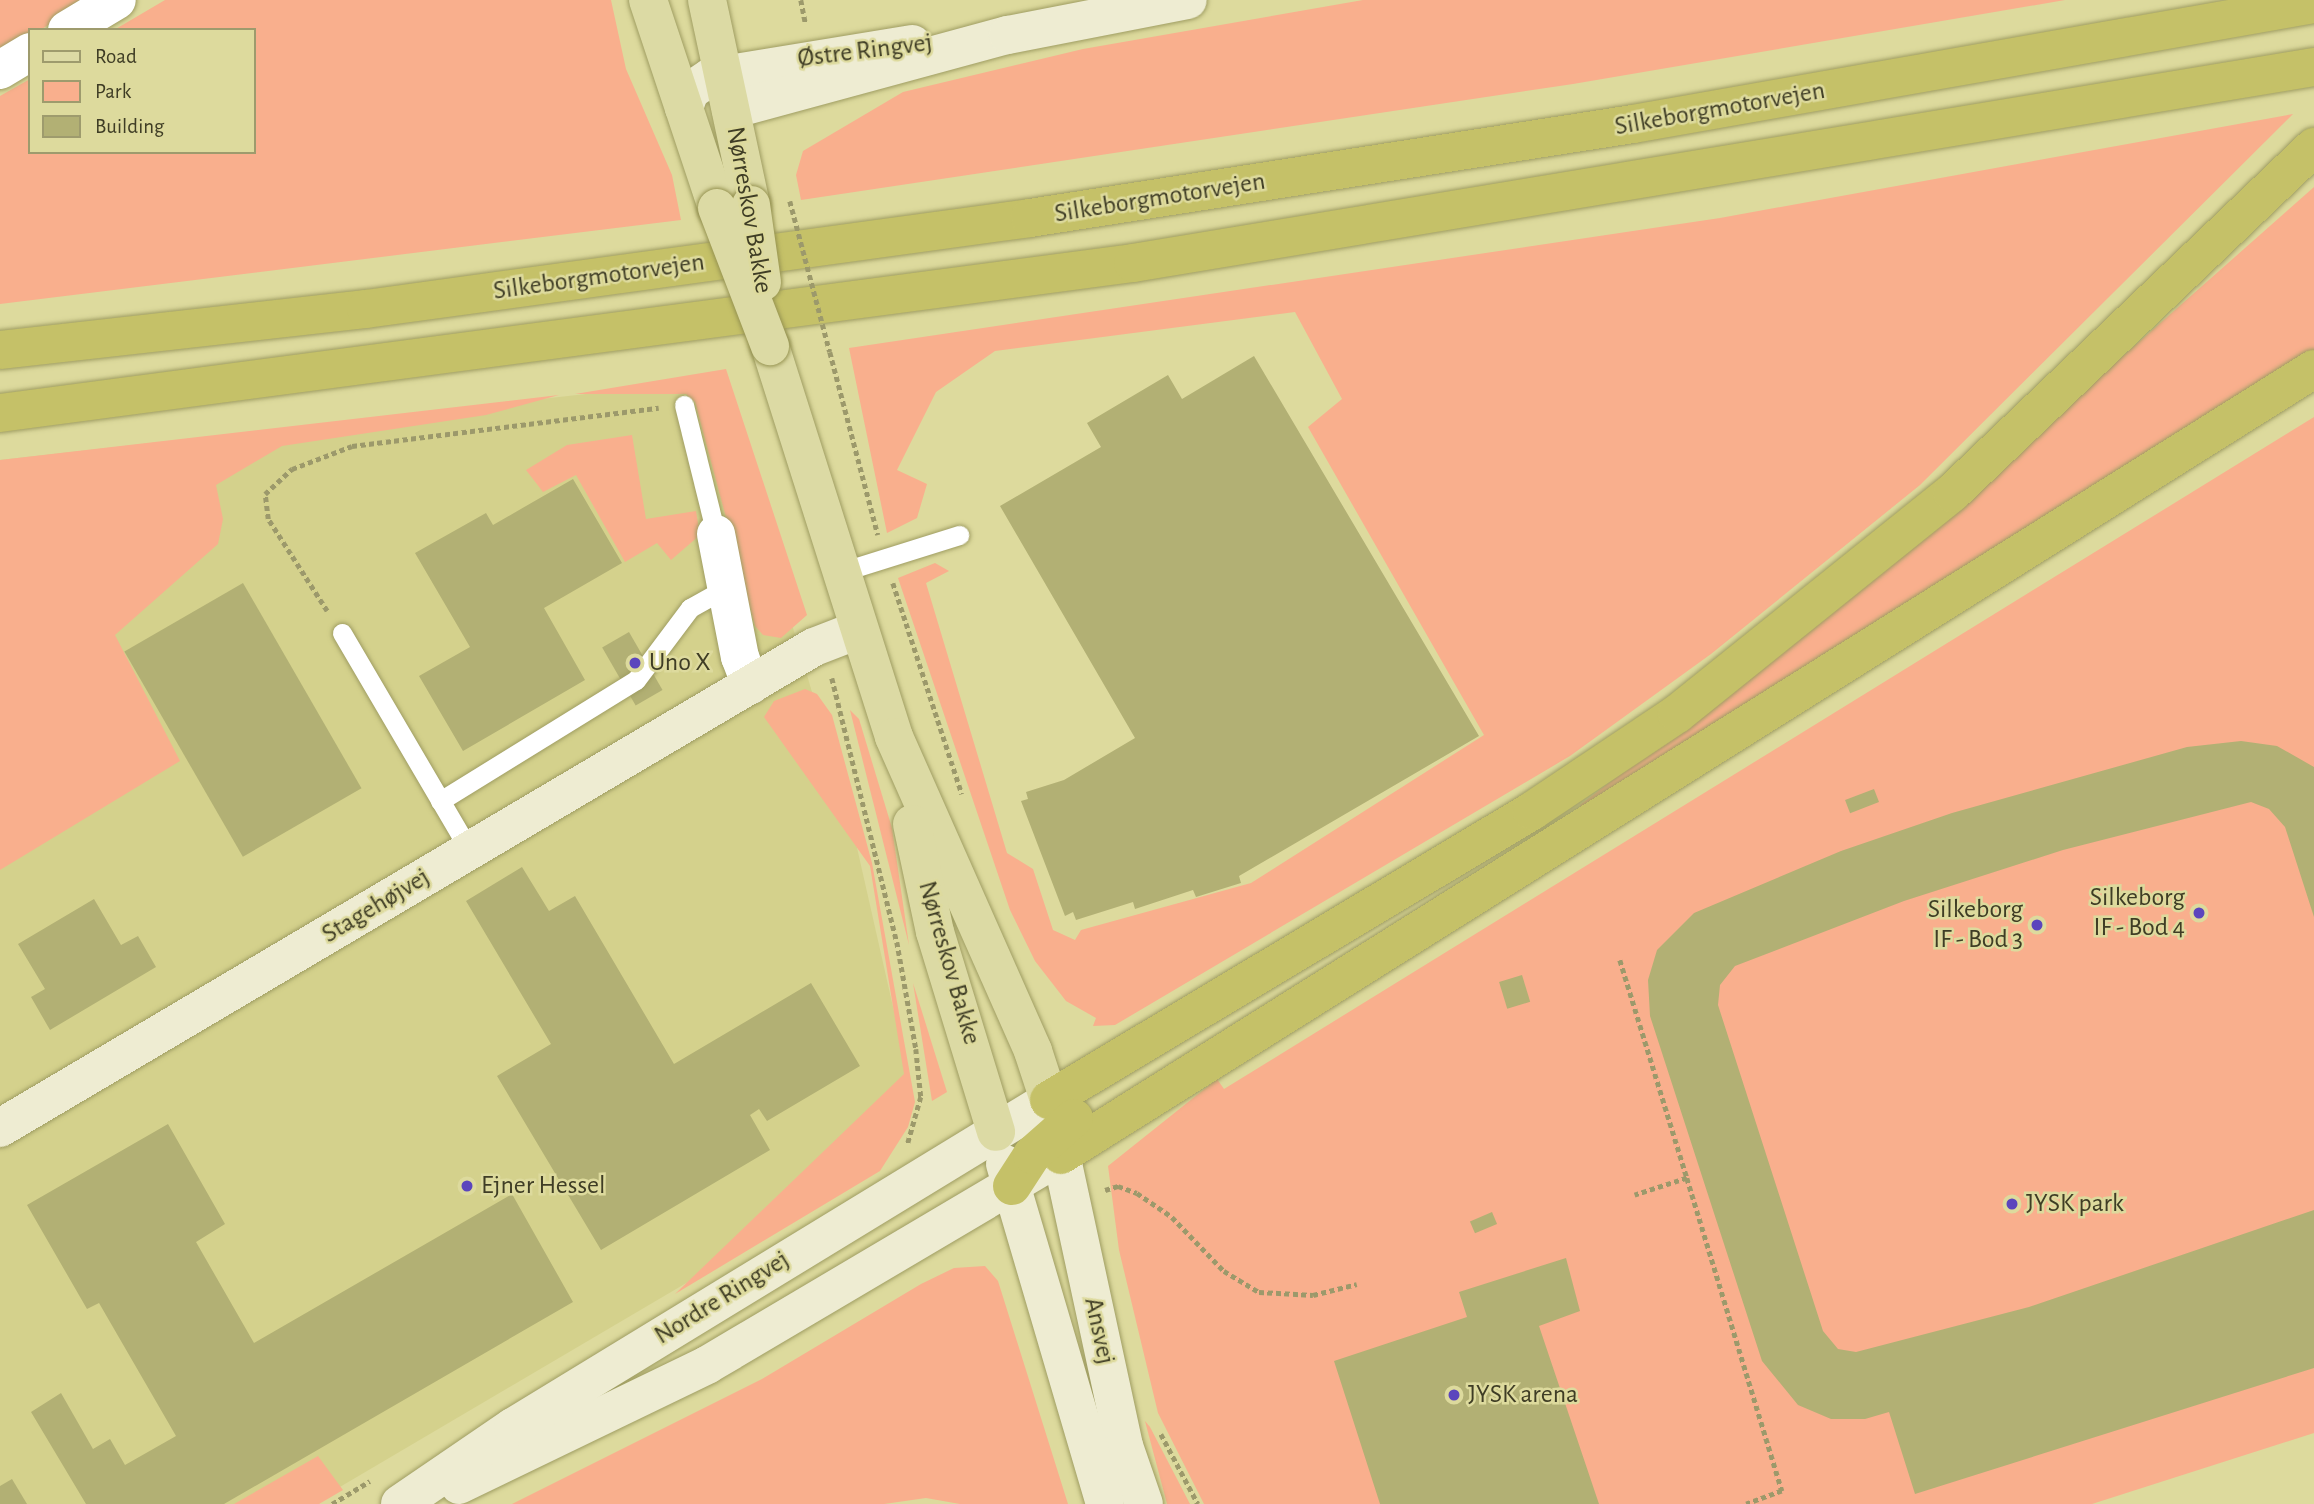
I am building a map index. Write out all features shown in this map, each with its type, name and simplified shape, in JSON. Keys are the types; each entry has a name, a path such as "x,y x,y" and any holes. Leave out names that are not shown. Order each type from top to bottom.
{"highway":[{"name":"Silkeborgmotorvejen","path":"0,350 366,309 1056,214 1633,124 2314,4"},
{"path":"0,413 1133,263 2314,67"},
{"path":"1056,1128 1282,988 1532,811 1678,714 1952,493 2308,152"},
{"path":"1056,1128 2314,369"}],"main road":[{"name":"Nørreskov Bakke","path":"649,0 710,94"},
{"path":"674,0 710,94"},
{"name":"Nørreskov Bakke","path":"707,0 710,94 734,206 773,353 858,630 894,737 1033,1051 1056,1128"},
{"name":"Østre Ringvej","path":"710,94 1188,0"},
{"name":"Stagehøjvej","path":"0,1128 823,643 858,630"},
{"name":"Nørreskov Bakke","path":"894,737 935,932 1004,1158"},
{"path":"1004,1158 1056,1128"},
{"name":"Nordre Ringvej","path":"390,1490 524,1420 1056,1128"},
{"name":"Ansvej","path":"1056,1128 1124,1446 1144,1504"},
{"name":"Nordre Ringvej","path":"418,1504 522,1457 707,1365 1004,1158"},
{"name":"Ansvej","path":"1004,1158 1105,1504"}],"street":[{"path":"70,28 117,0"},
{"path":"0,69 28,53"},
{"path":"716,534 726,589 751,685"}],"lane":[{"path":"684,405 716,534"},
{"path":"841,572 884,556 959,535"},
{"path":"440,801 636,680 690,608 726,589"},
{"path":"342,633 470,851"}],"path":[{"path":"801,0 806,25"},
{"path":"790,201 884,556 967,808"},
{"path":"342,633 268,519 265,495 292,469 352,446 684,405"},
{"path":"823,643 897,942 916,1049 920,1111 903,1154"},
{"path":"1620,960 1782,1491 1746,1504"},
{"path":"1634,1195 1687,1178"},
{"path":"1097,1192 1118,1186 1137,1192 1172,1217 1224,1270 1259,1292 1312,1295 1357,1284"},
{"path":"332,1504 390,1490"}],"shaded area":[{"path":"719,379 853,830 910,1082 744,1249 311,1504 0,1504 0,460"}],"green space":[{"path":"0,0 91,0 43,28 28,28 28,37 0,54"},
{"path":"165,0 611,0 626,69 672,175 681,220 0,304 0,96 28,80 28,154 256,154 256,28 117,28"},
{"path":"1363,0 2065,0 1573,84 801,200 796,175 803,151 903,92 1083,49"},
{"path":"2293,114 1920,485 1711,654 1570,756 1115,1025 1093,1026 1096,1018 1066,1001 1035,961 1010,910 898,578 935,563 949,571 926,583 1007,853 1033,869 1053,930 1075,940 1081,930 1251,883 1484,735 1308,427 1342,399 1295,312 995,351 936,392 897,470 927,484 917,518 887,533 849,348 1720,218"},
{"path":"2314,187 2314,355 1586,818 1580,805 1837,609"},
{"path":"726,369 807,615 781,638 763,635 755,626 695,402 686,394 575,394"},
{"path":"559,395 486,415 282,446 216,485 223,519 218,544 115,635 180,761 0,870 0,460"},
{"path":"2314,417 2314,1433 2092,1504 1204,1504 1158,1413 1119,1250 1108,1166 1217,1079 1224,1089"},
{"path":"632,435 646,519 696,511 700,535 671,560 657,543 625,562 576,475 543,492 526,470 567,445"},
{"path":"805,689 817,694 832,715 872,863 915,1102 908,1127 880,1171 675,1294 904,1074 870,866 764,717 774,701"},
{"path":"850,710 859,719 892,828 909,945"},
{"path":"913,983 947,1092 932,1101"},
{"path":"985,1266 998,1281 1068,1504 960,1504 926,1498 884,1504 512,1504 762,1379 921,1284 954,1268"},
{"path":"1145,1421 1150,1427 1190,1504 1167,1504"},
{"path":"318,1456 343,1490 319,1504 234,1504"}],"building":[{"path":"1254,356 1479,736 1239,876 1241,883 1196,897 1193,890 1135,909 1133,902 1076,920 1073,912 1065,916 1021,801 1028,799 1026,792 1064,780 1135,738 1000,506 1101,447 1087,423 1168,375 1182,399"},
{"path":"573,479 622,563 544,608 585,680 463,751 419,676 470,647 415,553 486,513 493,525"},
{"path":"243,583 362,788 243,857 124,652"},
{"path":"629,632 662,690 636,706 602,648"},
{"path":"2241,741 2277,746 2314,767 2314,917 2285,827 2269,809 2251,802 2063,850 1904,901 1735,966 1720,985 1718,1005 1823,1331 1838,1349 1856,1352 2029,1307 2314,1210 2314,1368 1915,1494 1889,1412 1865,1419 1831,1419 1798,1405 1762,1361 1650,1016 1648,980 1657,950 1694,913 1841,851 1952,813 2187,747"},
{"path":"1874,789 1879,802 1850,813 1845,800"},
{"path":"522,867 549,911 575,896 674,1064 811,983 860,1066 767,1121 759,1109 750,1115 770,1150 601,1250 497,1076 551,1044 466,901"},
{"path":"94,899 121,945 138,936 156,967 50,1030 31,997 45,989 18,944"},
{"path":"1522,975 1530,1002 1507,1009 1499,982"},
{"path":"168,1124 225,1224 196,1242 254,1343 512,1194 573,1302 224,1504 86,1504 31,1412 61,1393 93,1449 110,1439 125,1465 176,1436 99,1303 87,1309 27,1205"},
{"path":"1492,1212 1497,1224 1475,1233 1470,1221"},
{"name":"JYSK arena","path":"1566,1258 1580,1311 1539,1326 1599,1504 1380,1504 1334,1361 1467,1317 1459,1292"},
{"path":"12,1479 27,1504 0,1504 0,1486"}],"place":[{"name":"Uno X","path":"635,663"},
{"name":"Silkeborg IF - Bod 4","path":"2199,913"},
{"name":"Silkeborg IF - Bod 3","path":"2037,925"},
{"name":"Ejner Hessel","path":"467,1186"},
{"name":"JYSK park","path":"2012,1204"},
{"name":"JYSK arena","path":"1454,1395"}]}
